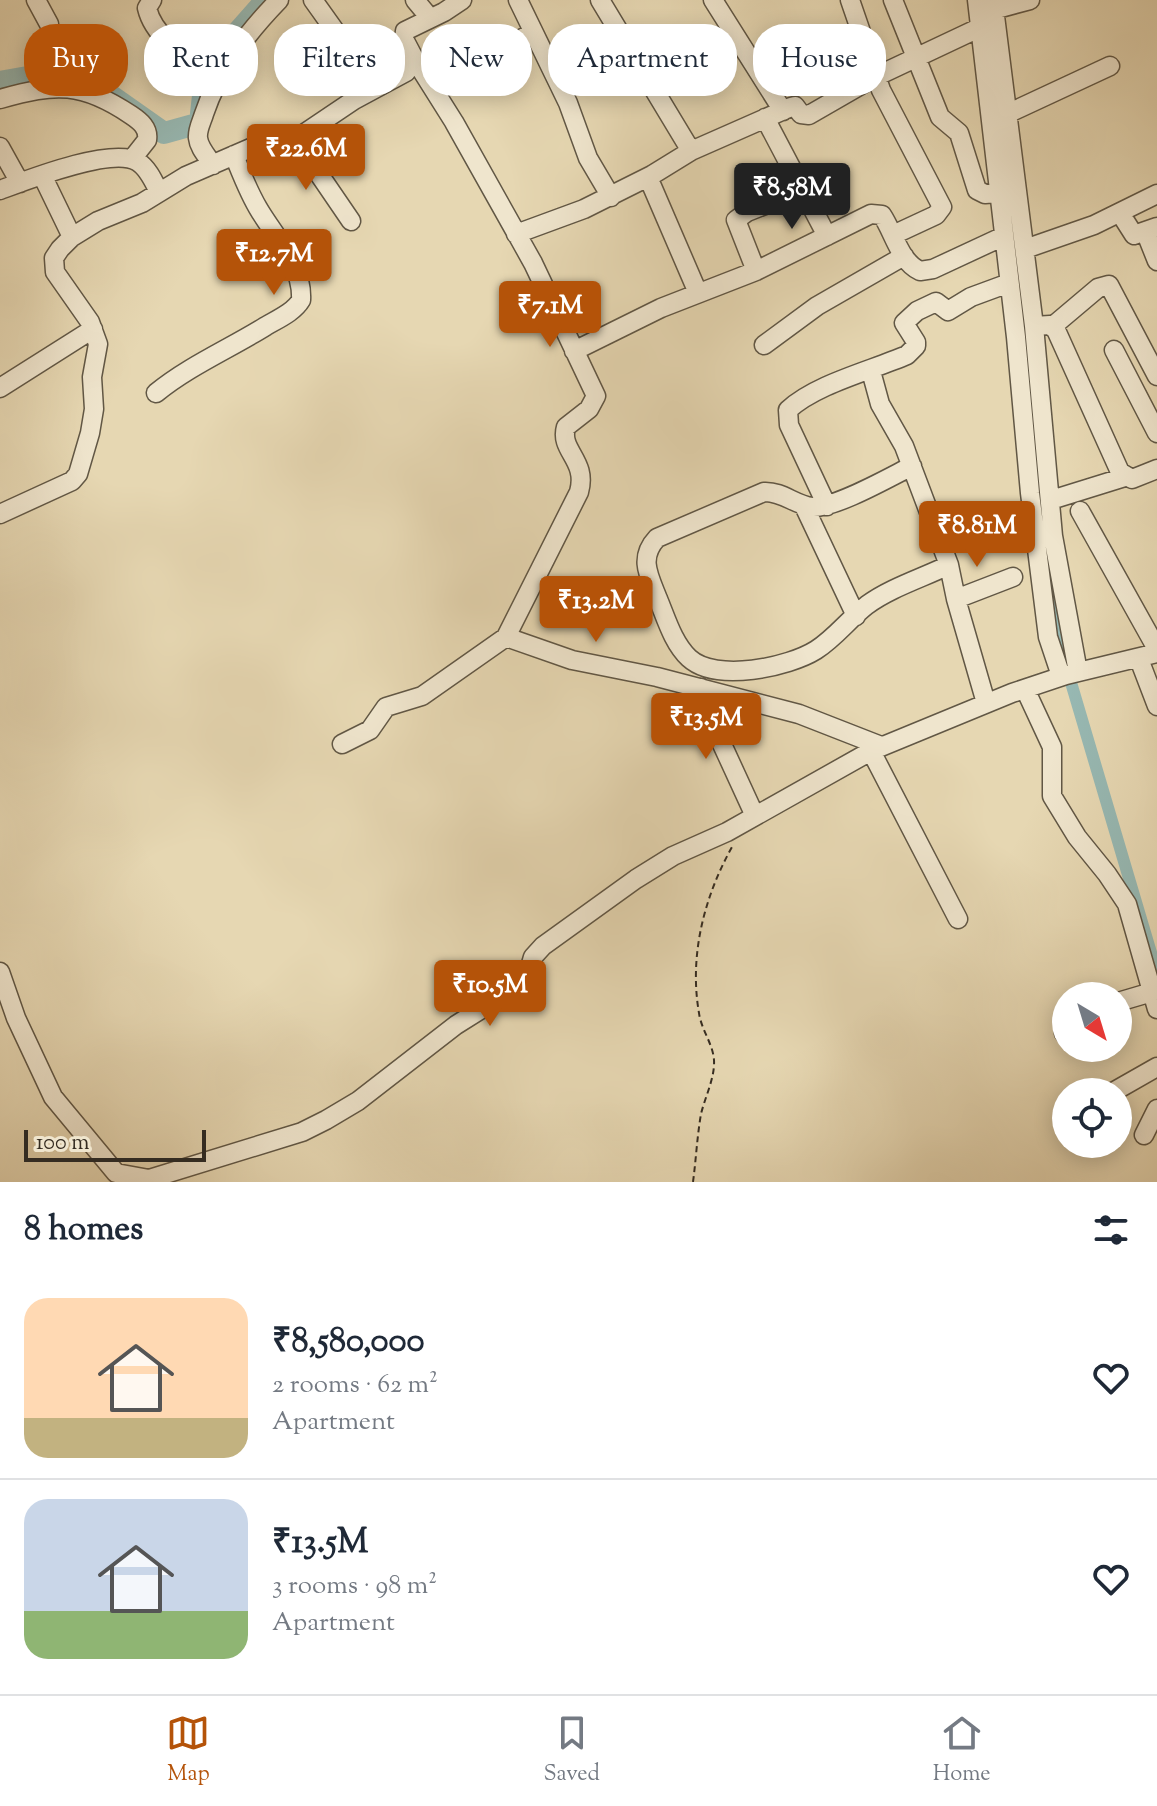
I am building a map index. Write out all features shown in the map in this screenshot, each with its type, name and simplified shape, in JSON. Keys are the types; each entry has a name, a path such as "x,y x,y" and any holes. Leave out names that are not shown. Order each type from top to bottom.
{"street":[{"path":"36,0 49,24"},
{"path":"152,0 147,8 153,24"},
{"path":"256,24 279,0"},
{"path":"313,0 330,24"},
{"path":"415,0 430,18"},
{"path":"421,69 403,35 408,28 462,0"},
{"path":"518,0 568,103 588,158 611,197"},
{"path":"600,0 691,151"},
{"path":"713,0 783,111"},
{"path":"850,0 858,24"},
{"path":"893,0 940,117 959,133 977,190 985,194 998,193"},
{"path":"886,72 916,57 985,11 1030,0"},
{"path":"985,11 1009,113 1025,249 1044,326 1053,536 1069,674"},
{"path":"985,11 998,193 1030,493 1047,625 1069,674"},
{"path":"405,73 415,60"},
{"path":"1009,113 1110,66"},
{"path":"0,99 24,92 59,88 80,89 91,94 126,112 145,128 147,140 132,159"},
{"path":"206,96 198,133 201,148 213,165"},
{"path":"0,514 60,487 78,474 94,409 92,377 98,344 93,329 55,272 53,265 60,249 72,237 98,221 142,203 186,176 265,144 295,139 362,96"},
{"path":"342,744 370,730 386,707 422,696 506,637 579,492 582,480 579,464 564,434 566,427 589,409 596,396 533,263 437,96"},
{"path":"516,234 563,219 611,197 691,151 765,118 795,106 801,114 809,115 842,96"},
{"path":"885,96 942,207 936,215 893,235"},
{"path":"765,118 827,236"},
{"path":"295,139 351,221"},
{"path":"0,147 20,183"},
{"path":"156,393 175,378 292,310 301,300 299,278 283,245 259,210 234,155"},
{"path":"0,190 88,161 126,157 147,170 159,192"},
{"path":"42,175 72,237"},
{"path":"648,177 698,293"},
{"path":"756,271 736,220 747,212 803,190"},
{"path":"1025,249 1120,213 1157,194"},
{"path":"574,351 661,308 756,271 876,212 882,215 904,256 916,270 927,271 1004,236"},
{"path":"1120,213 1132,233 1138,235 1151,229 1157,261"},
{"path":"764,345 817,306 904,256"},
{"path":"827,506 789,425 788,410 828,387 907,355 916,342 904,323 917,311 936,302 952,311 965,300 1009,283"},
{"path":"1044,326 1098,288 1109,285 1157,376"},
{"path":"1044,326 1125,477"},
{"path":"0,388 93,329"},
{"path":"1114,350 1157,433"},
{"path":"871,371 885,415 904,446 949,565 986,703"},
{"path":"912,466 827,506 804,506 773,491 764,492 657,538 649,546 645,558 647,572 672,633 687,657 698,664 731,671 787,664 803,658 876,600 949,565"},
{"path":"1051,500 1125,477 1132,479 1157,469"},
{"path":"804,506 856,616"},
{"path":"1,981 48,1089 116,1173 149,1179 162,1177 302,1132 358,1101 456,1025 526,981 533,957 543,946 673,856 727,832 876,748 1025,689 1069,674 1139,659 1157,651 1080,511"},
{"path":"956,599 1013,577"},
{"path":"506,637 572,660 701,688 799,714 876,748 958,919"},
{"path":"1139,659 1157,706"},
{"path":"701,688 715,729 755,816"},
{"path":"1025,689 1052,747 1052,796 1077,837 1127,904 1154,1001 1132,1002"},
{"path":"1132,1081 1157,1067"},
{"path":"1144,1135 1157,1109"}],"path":[{"path":"693,1182 701,1113 714,1065 699,1017 695,959 718,871 733,846"}],"waterway":[{"path":"0,82 73,69 164,133 200,123 206,68 266,0"},
{"path":"1024,328 1031,390"},
{"path":"1047,555 1062,652"},
{"path":"1067,669 1157,973"}]}
